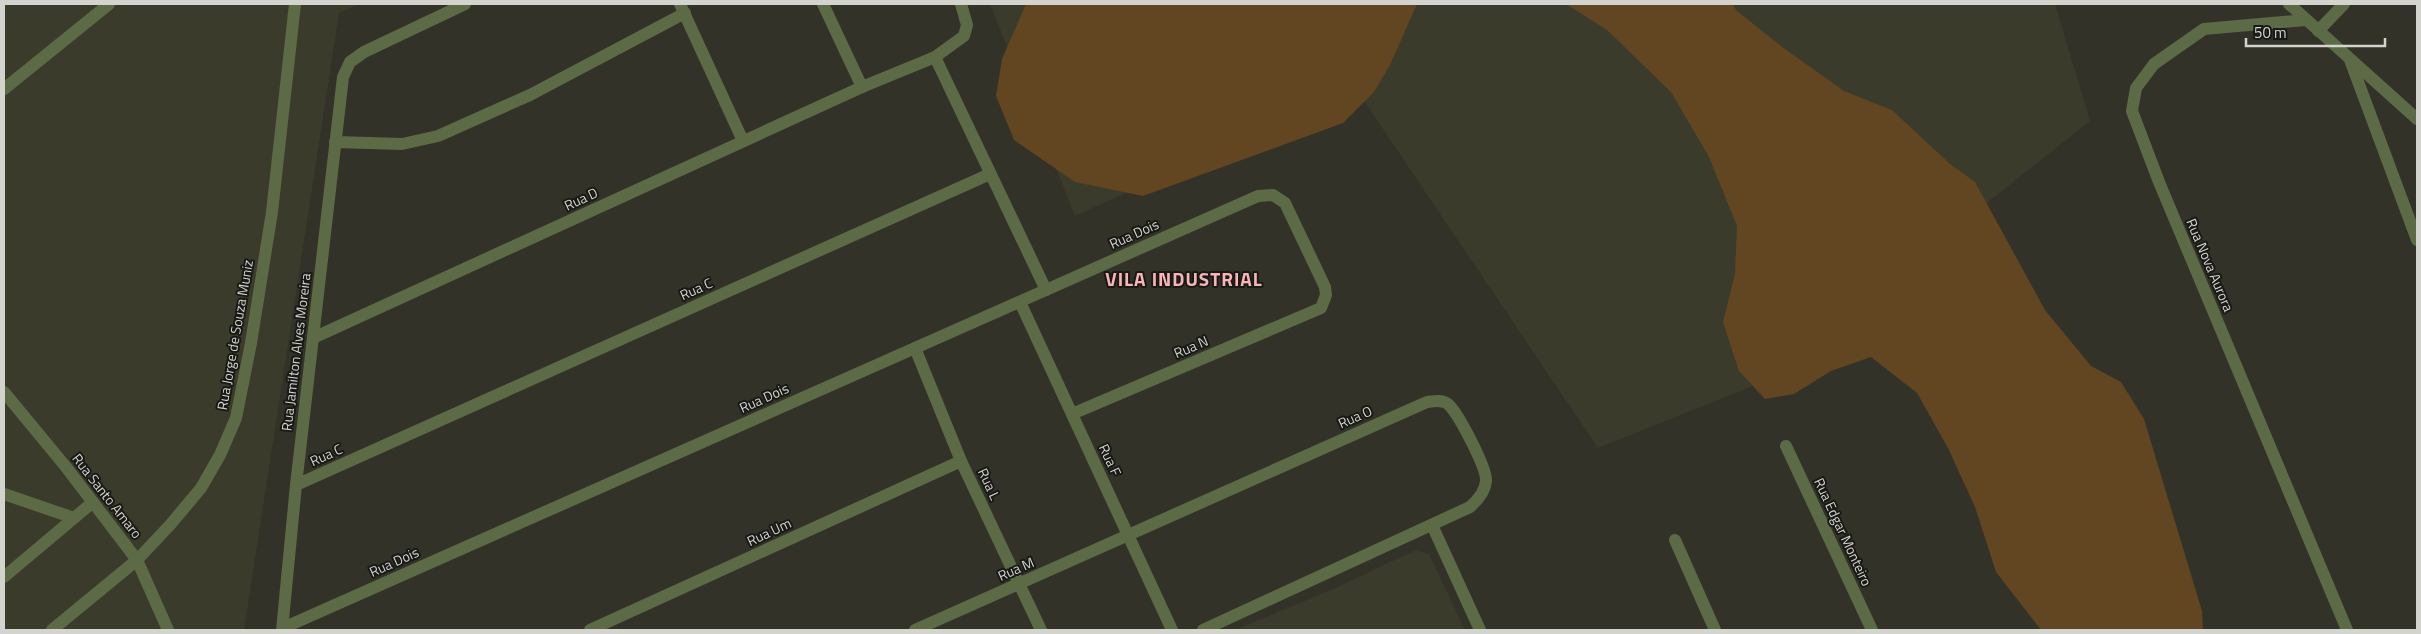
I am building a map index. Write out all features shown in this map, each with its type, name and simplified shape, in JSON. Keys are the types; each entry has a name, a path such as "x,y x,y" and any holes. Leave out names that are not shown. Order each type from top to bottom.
{"street":[{"path":"4,88 109,4"},
{"name":"Rua Jamilton Alves Moreira","path":"283,629 296,485 343,76 350,62 364,52 464,4"},
{"path":"823,4 862,87"},
{"name":"Rua D","path":"313,338 862,87 935,57 964,36 967,25 961,4"},
{"path":"2289,4 2417,118"},
{"path":"2318,31 2344,4"},
{"name":"Rua Jorge de Souza Muniz","path":"52,630 137,560 200,488 220,455 236,418 251,343 272,212 292,7"},
{"path":"335,142 402,144 438,136 530,95 682,9 743,141"},
{"name":"Rua Nova Aurora","path":"2306,20 2204,29 2154,64 2136,88 2132,111 2159,182 2347,630"},
{"path":"935,57 1046,290"},
{"path":"2350,60 2417,240"},
{"name":"Rua C","path":"296,485 990,174"},
{"name":"Rua Dois","path":"283,629 1258,196 1273,195 1284,203 1325,287 1326,295 1321,308"},
{"name":"Rua F","path":"1020,302 1172,630"},
{"name":"Rua N","path":"1072,414 1321,308"},
{"name":"Rua L","path":"915,348 961,461 1041,630"},
{"name":"Rua Santo Amaro","path":"4,392 93,502 137,560 168,630"},
{"name":"Rua O","path":"1129,534 1411,408 1436,400 1448,404 1457,416 1476,451 1486,479 1479,499 1470,507 1432,525"},
{"name":"Rua Edgar Monteiro","path":"1786,446 1872,630"},
{"name":"Rua Um","path":"590,630 961,461"},
{"path":"4,494 74,518"},
{"path":"4,577 93,502"},
{"path":"1203,630 1432,525 1480,630"},
{"name":"Rua M","path":"915,630 1129,534"},
{"path":"1675,540 1714,630"}],"shaded area":[{"path":"4,4 359,4 339,13 244,630 4,630"},
{"path":"990,4 2055,4 2090,121 1760,383 1598,448 1356,89 1075,216"},
{"path":"1026,4 1417,4 1390,65 1374,92 1343,123 1143,196 1075,182 1014,140 996,96 1002,59"},
{"path":"1566,4 1733,4 1736,10 1781,46 1844,91 1892,110 1950,164 1975,182 2045,310 2091,366 2121,382 2144,419 2202,611 2203,630 2041,630 1996,572 1975,507 1948,448 1917,393 1871,357 1831,371 1794,394 1765,399 1739,371 1723,322 1735,274 1737,226 1709,157 1671,92 1607,30"},
{"path":"1416,550 1429,554 1465,630 1235,630 1331,590"}],"district":[{"name":"VILA INDUSTRIAL","path":"1184,279"}]}
